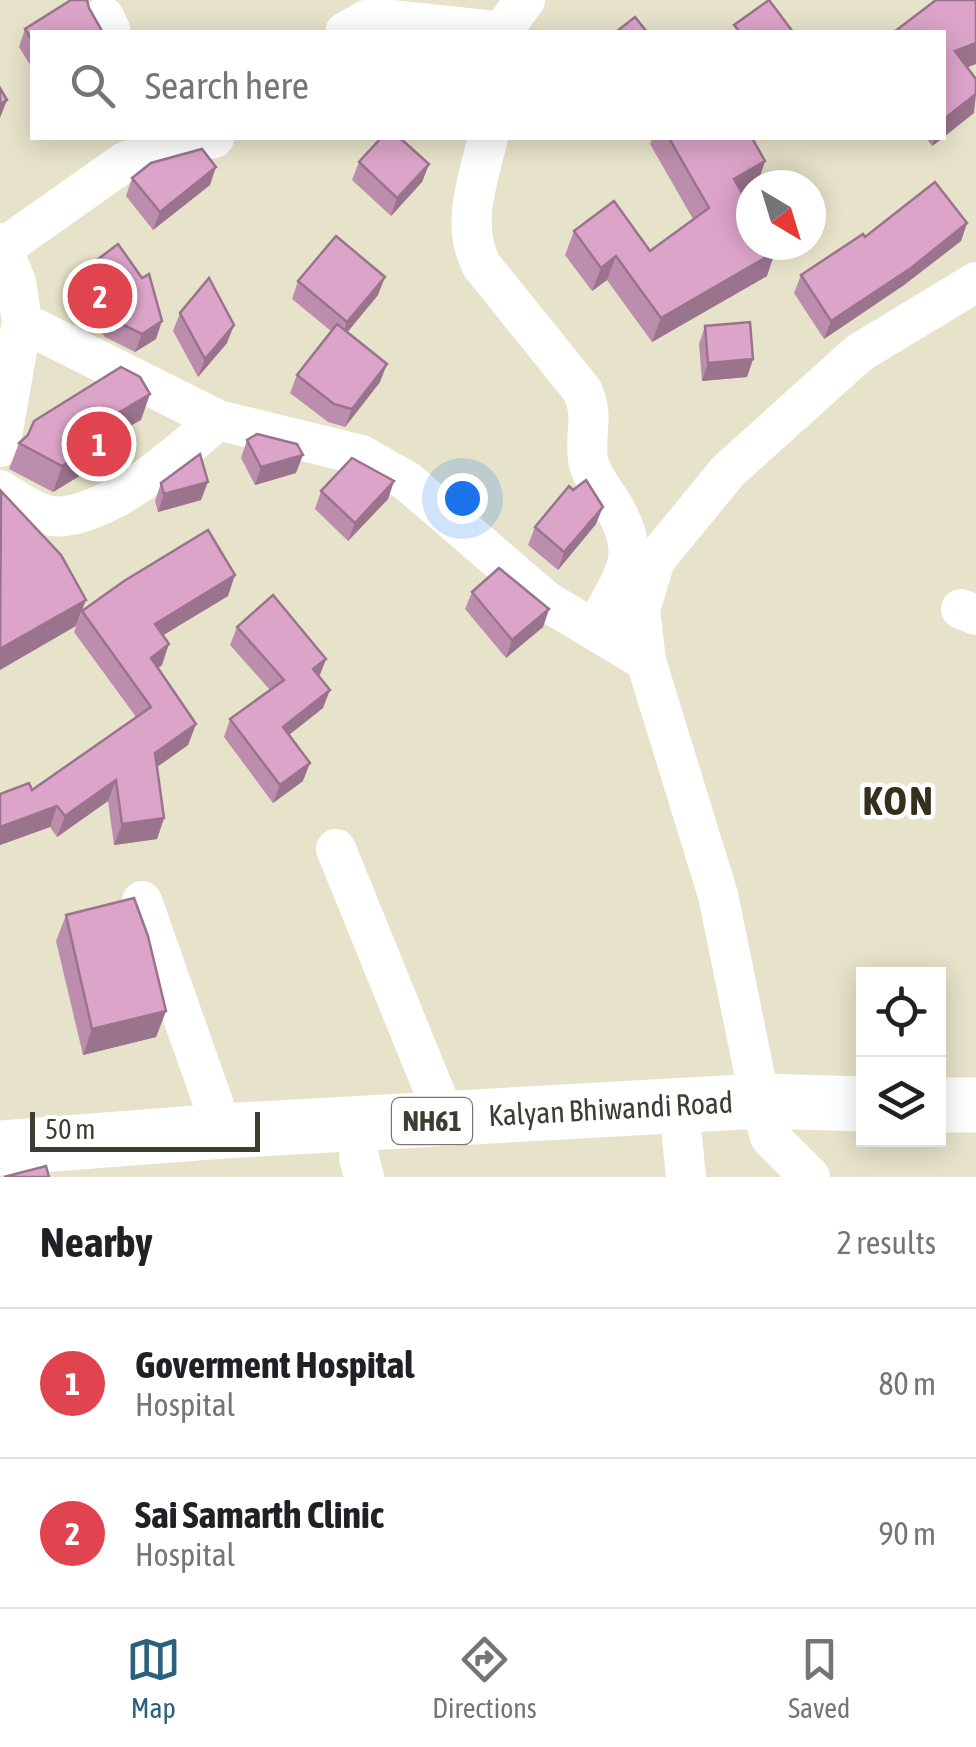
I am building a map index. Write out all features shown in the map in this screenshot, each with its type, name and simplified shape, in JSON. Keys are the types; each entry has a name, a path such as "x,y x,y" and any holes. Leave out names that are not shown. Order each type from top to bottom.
{"highway":[{"name":"Kalyan Bhiwandi Road","path":"0,1148 446,1120 765,1119 856,1105"},
{"path":"946,1105 976,1105"},
{"name":"NH61","path":"50,1177 684,1157 765,1119 856,1136"},
{"path":"946,1137 976,1137"}],"street":[{"path":"348,30 366,20 383,19 510,21"},
{"path":"0,447 22,322 16,282 1,245 126,161 156,145 197,140"},
{"path":"488,140 470,221 472,246 482,266 582,390 591,408 588,459 624,524 631,545 628,561 594,630"},
{"path":"810,1177 765,1119 718,895 646,661 640,610 655,560 728,471 859,353 976,282"},
{"path":"22,322 218,420 362,455 407,481 546,602 646,661"},
{"path":"0,490 34,512 63,517 114,498 154,474 218,420"},
{"path":"336,849 446,1120"},
{"path":"142,902 223,1131"}],"building":[{"path":"71,0 87,0 101,30 30,30 30,37 25,29"},
{"path":"769,0 792,30 738,30 734,25"},
{"path":"936,0 976,0 976,43 955,51 976,79 976,94 946,117 946,30 897,30"},
{"path":"635,17 645,30 619,30"},
{"path":"379,140 402,140 429,164 397,198 359,162"},
{"path":"670,140 753,140 765,161 750,170 736,170 736,260 761,260 661,318 616,256 601,268 574,231 614,201 650,251 709,208"},
{"path":"202,149 216,167 160,212 132,178 151,163"},
{"path":"935,182 967,223 911,268 831,321 801,275 863,234 865,237"},
{"path":"336,236 385,277 347,322 298,281"},
{"path":"118,244 142,278 149,274 162,321 142,334 111,319 76,276"},
{"path":"209,278 234,325 205,359 180,313"},
{"path":"750,322 753,359 708,363 705,326"},
{"path":"337,324 387,364 352,409 334,404 297,375"},
{"path":"121,367 140,377 150,394 120,412 129,426 62,466 19,443 34,421"},
{"path":"257,434 297,444 303,455 261,467 247,440"},
{"path":"200,454 208,482 164,494 161,483"},
{"path":"352,458 394,481 355,523 321,491"},
{"path":"586,480 603,507 564,552 535,527 569,486 573,490"},
{"path":"1,491 61,555 86,600 0,649"},
{"path":"208,530 235,575 155,624 169,644 151,658 196,724 155,753 164,818 122,824 116,780 65,816 57,806 0,827 0,794 29,783 32,790 151,707 82,611"},
{"path":"499,568 549,609 512,640 472,592"},
{"path":"273,595 326,659 313,669 330,690 283,727 310,763 280,785 230,719 284,680 237,627"},
{"path":"134,898 148,936 166,1011 92,1029 66,915"},
{"path":"46,1166 49,1177 4,1177"}],"place":[{"name":"Sai Samarth Clinic","path":"100,296"},
{"name":"Goverment Hospital","path":"99,444"}],"district":[{"name":"KON","path":"899,801"}]}
